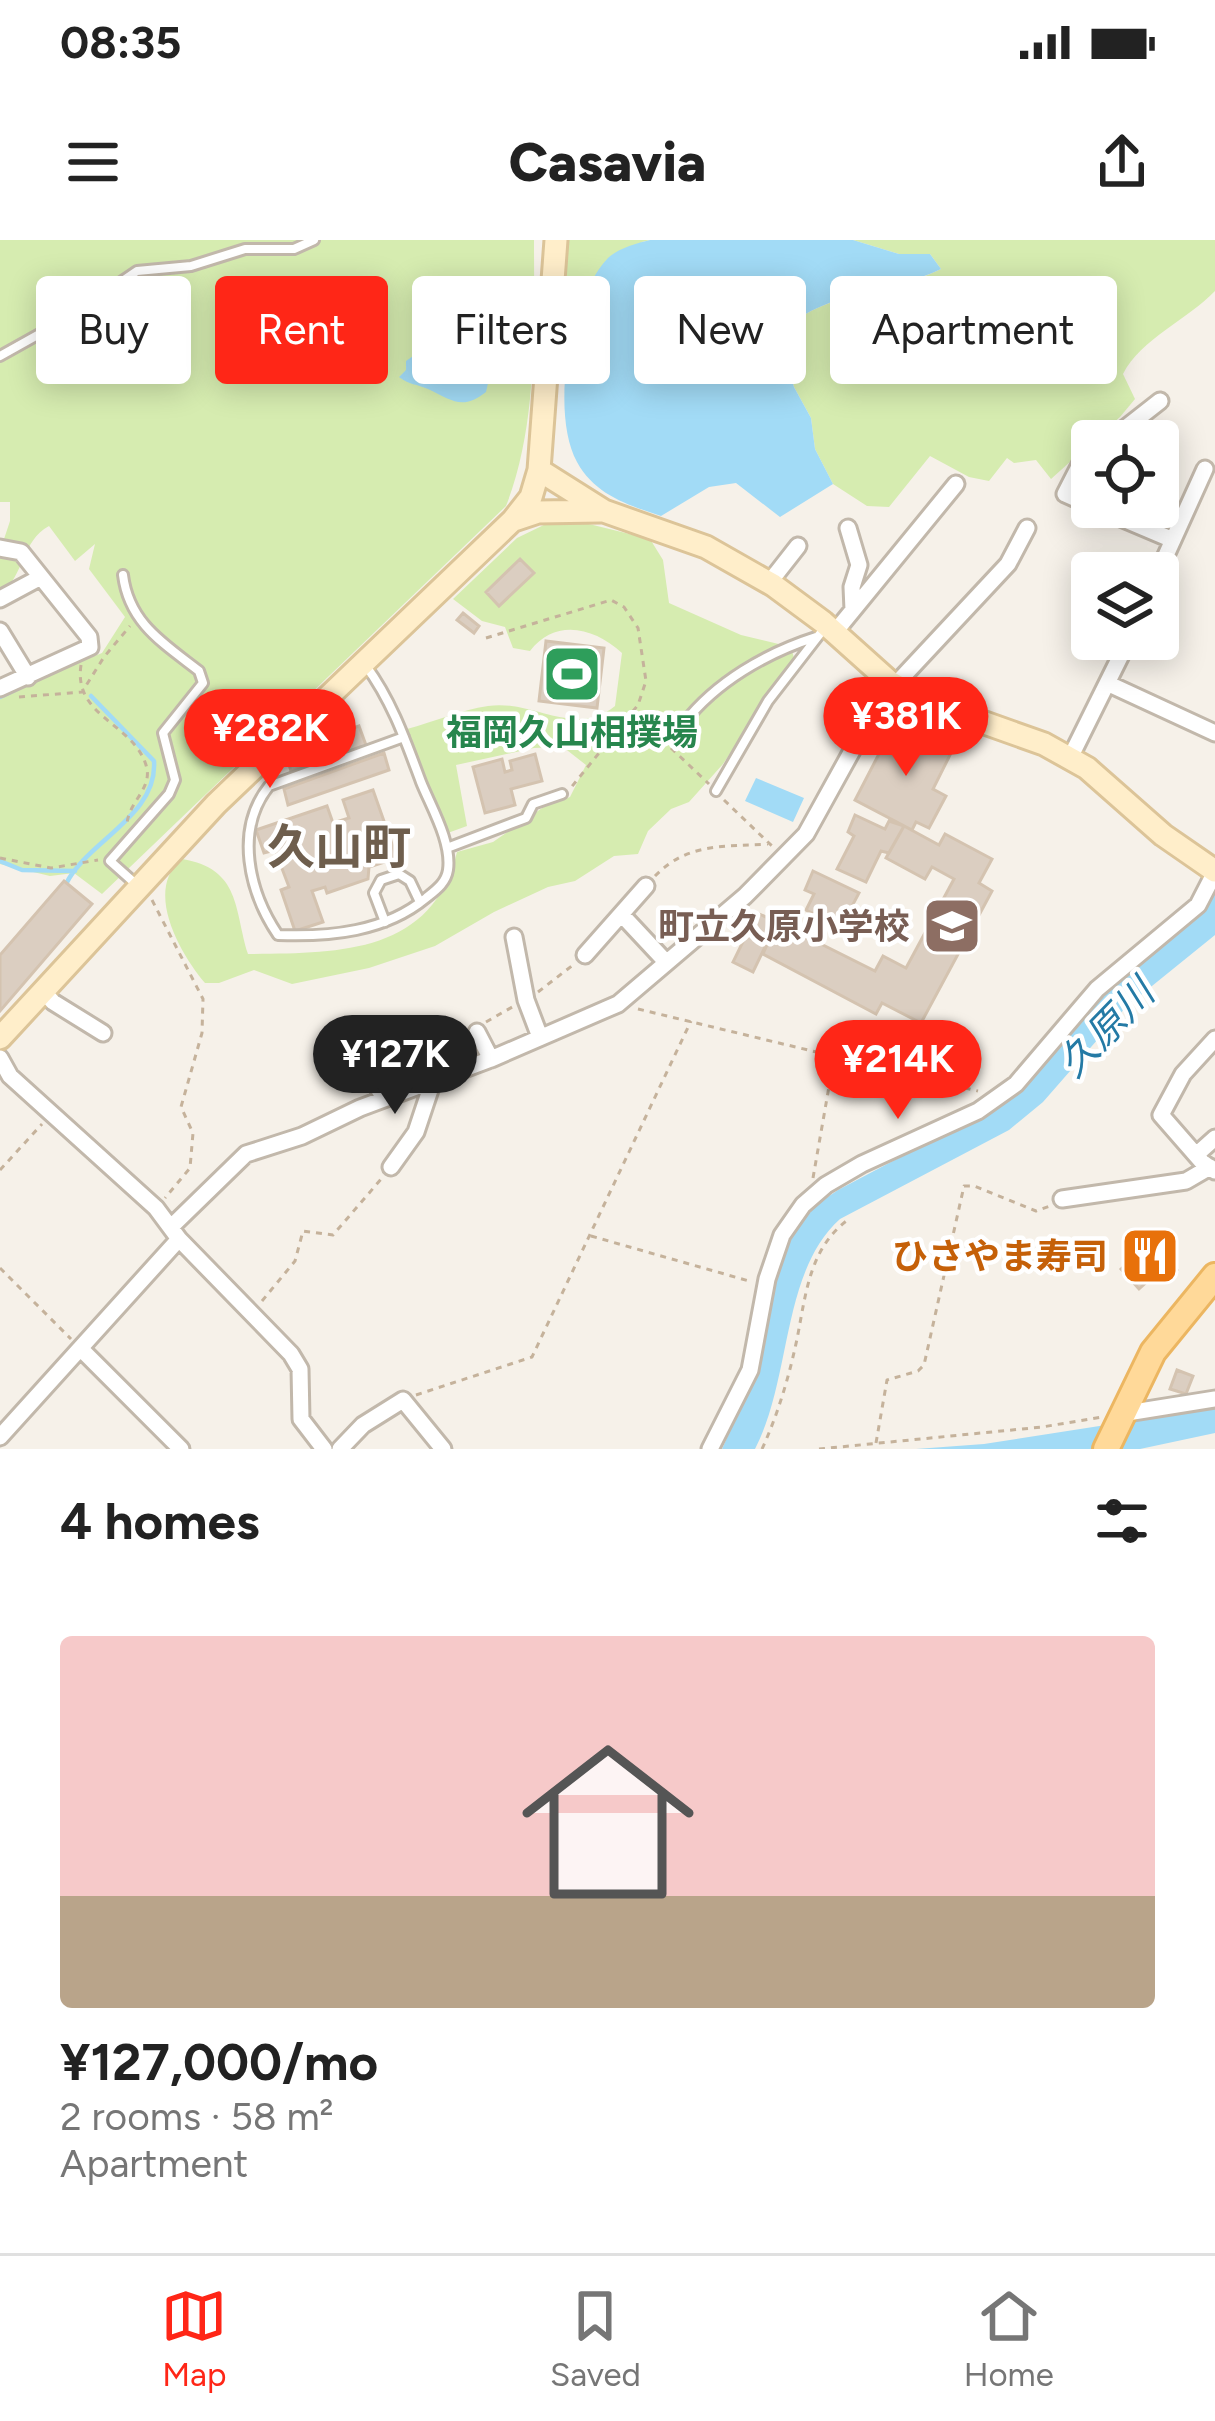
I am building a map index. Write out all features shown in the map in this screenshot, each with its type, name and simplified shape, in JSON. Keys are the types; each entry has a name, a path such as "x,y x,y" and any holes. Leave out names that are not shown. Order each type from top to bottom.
{"main road":[{"path":"1106,1449 1153,1352 1215,1276"}],"street":[{"path":"0,1038 263,758 513,520 531,497 539,470 556,240"},
{"path":"1136,420 1160,401"},
{"path":"1167,552 1205,469"},
{"path":"539,470 604,512 706,547 769,583 892,683 923,701 1044,744 1070,758 1215,872 1198,905 1097,989 1016,1084 978,1111 862,1164 809,1199 782,1235 766,1286 750,1370 710,1449"},
{"path":"826,631 853,610 956,484"},
{"path":"513,520 538,512 604,512"},
{"path":"848,528 860,565 852,587 853,610"},
{"path":"0,1437 246,1154 302,1136 434,1078 491,1060 618,1004 745,896 806,834 892,683 1008,564 1027,528"},
{"path":"1144,528 1172,540"},
{"path":"769,583 797,546"},
{"path":"0,548 21,552 89,637 90,647 0,688"},
{"path":"0,599 40,577"},
{"path":"0,631 28,677"},
{"path":"1070,758 1120,660"},
{"path":"1109,684 1215,734"},
{"path":"584,956 646,886"},
{"path":"623,916 666,962"},
{"path":"514,937 526,1000 540,1037"},
{"path":"43,991 103,1033"},
{"path":"371,1032 360,1039 357,1054 383,1098"},
{"path":"477,1032 491,1060"},
{"path":"1207,1164 1162,1115 1183,1074 1215,1039"},
{"path":"0,1058 10,1076 156,1208 300,1369 302,1419 324,1449"},
{"path":"391,1167 416,1132 434,1078"},
{"path":"1062,1199 1186,1181 1207,1164 1215,1138"},
{"path":"81,1349 181,1449"},
{"path":"1121,1414 1215,1399"},
{"path":"340,1449 363,1425 403,1400 443,1449"}],"lane":[{"path":"0,356 137,271 190,266 245,249 294,250 314,240"},
{"path":"123,575 135,615 199,671 203,683 163,733 175,780 169,794 110,861 142,885"},
{"path":"684,723 705,696 773,651 826,631"},
{"path":"716,791 768,700 826,631"},
{"path":"365,664 383,689 404,737 446,848 448,874 402,917 310,936 278,935 260,908 247,832 250,814 269,786 404,737"},
{"path":"446,848 526,818 533,804 562,794"},
{"path":"385,922 374,892 381,880 399,874 410,881 420,903"}],"path":[{"path":"486,638 611,600 624,607 638,628 646,680 638,705 562,794"},
{"path":"82,692 135,615"},
{"path":"83,651 82,692 146,764 148,777 126,817 127,830 133,835"},
{"path":"17,697 82,692"},
{"path":"671,748 783,857"},
{"path":"646,886 665,866 700,847 769,844"},
{"path":"0,857 51,868 110,861"},
{"path":"142,885 197,982 204,1013 181,1107 194,1132 190,1168 156,1208"},
{"path":"618,1004 999,1096"},
{"path":"403,1400 532,1357 691,1021"},
{"path":"809,1199 834,1056"},
{"path":"0,1170 52,1114"},
{"path":"253,1313 295,1261 303,1231 332,1235 391,1167"},
{"path":"876,1443 884,1386 892,1377 918,1372 924,1365 964,1186 1036,1211 1062,1199"},
{"path":"762,1449 783,1394 809,1276 826,1240 849,1219"},
{"path":"590,1235 766,1286"},
{"path":"0,1268 81,1349"},
{"path":"819,1449 1042,1427 1121,1414"}],"green space":[{"path":"0,240 534,240 534,276 412,276 412,384 531,384 524,442 506,506 102,894 74,873 50,876 0,864 0,694 102,653 125,617 89,569 95,544 75,561 49,526 33,540 14,578 0,594 0,551 10,521 10,502 0,502"},
{"path":"565,240 650,240 605,276 567,276"},
{"path":"853,240 1215,240 1215,291 1131,362 1123,374 1135,399 1117,420 1071,420 1071,461 1051,479 1036,460 1014,463 1007,458 989,481 969,477 930,456 889,507 867,506 833,484 815,449 811,418 793,384 806,384 806,314 821,306 830,303 830,384 1117,384 1117,276 924,276 941,269 930,254 899,254"},
{"path":"550,522 589,524 650,539 663,560 669,603 741,635 791,647 794,658 723,764 689,802 671,809 648,831 638,854 614,856 575,881 548,887 494,912 435,946 369,968 292,984 254,970 205,983 177,940 166,904 171,872 182,859 201,864 225,882 237,907 248,954 347,948 404,929 426,911 445,886 457,852 493,842 545,806 570,797 586,765 563,747 534,748 456,765 467,826 445,834 407,729 488,706 584,719 615,706 622,653 611,644 587,632 563,630 530,651 513,648 505,627 482,621 453,599 517,538"}],"water":[{"path":"650,240 853,240 899,254 930,254 941,269 924,276 830,276 830,303 806,314 806,276 634,276 634,384 793,384 811,418 815,449 833,484 780,517 736,483 709,487 661,516 625,503 593,483 577,462 565,415 565,384 610,384 610,276 594,276 622,249"},
{"path":"412,357 412,384 399,377 406,370 406,361"},
{"path":"413,384 488,384 486,392 457,402"},
{"path":"756,778 804,798 793,822 745,801"},
{"name":"久原川","path":"1215,885 1215,935 1126,1007 1043,1102 1009,1130 840,1219 807,1267 776,1391 755,1449 722,1449 756,1373 780,1259 807,1211 1014,1097 1096,1002 1203,908"},
{"path":"1215,1408 1215,1433 1140,1449 916,1449 984,1444"}],"building":[{"path":"520,559 534,573 499,606 486,592"},
{"path":"463,613 479,626 474,633 457,620"},
{"path":"546,641 604,648 597,708 539,701"},
{"path":"647,718 668,738 660,746 639,726"},
{"path":"894,725 909,733 912,728 953,749 933,789 946,796 929,828 916,822 912,830 855,800"},
{"path":"359,726 366,745 291,771 285,752"},
{"path":"384,753 389,770 288,805 284,789"},
{"path":"535,754 542,781 511,789 515,805 485,813 473,767 502,759 505,772 512,770 510,761"},
{"path":"373,790 397,858 369,867 368,879 327,893 325,887 312,891 323,922 295,931 281,890 289,887 275,850 264,853 256,830 327,806 333,823 349,818 343,800"},
{"path":"855,815 885,829 889,821 904,826 889,853 881,851 866,882 837,869 854,836 848,832"},
{"path":"904,826 939,845 945,834 992,859 979,883 992,891 921,1023 882,1003 876,1014 763,954 777,922 875,971 883,956 906,968 954,879 932,867 925,879 886,858"},
{"path":"813,871 859,893 841,927 806,910 814,894 805,890"},
{"path":"64,881 92,904 0,1011 0,955"},
{"path":"757,913 777,922 753,972 733,962"},
{"name":"ひさやま寿司","path":"1151,1242 1177,1270 1168,1278 1160,1270 1139,1289 1121,1269"},
{"path":"1177,1370 1193,1376 1186,1394 1170,1389"}],"waterway":[{"path":"0,697 42,677"},
{"path":"66,884 89,854 133,813 152,780 154,761 91,696"},
{"path":"0,861 22,870 75,871"}],"place":[{"name":"福岡久山相撲場","path":"572,674"},
{"name":"町立久原小学校","path":"952,926"},
{"name":"ひさやま寿司","path":"1150,1256"}],"district":[{"name":"久山町","path":"339,847"}]}
